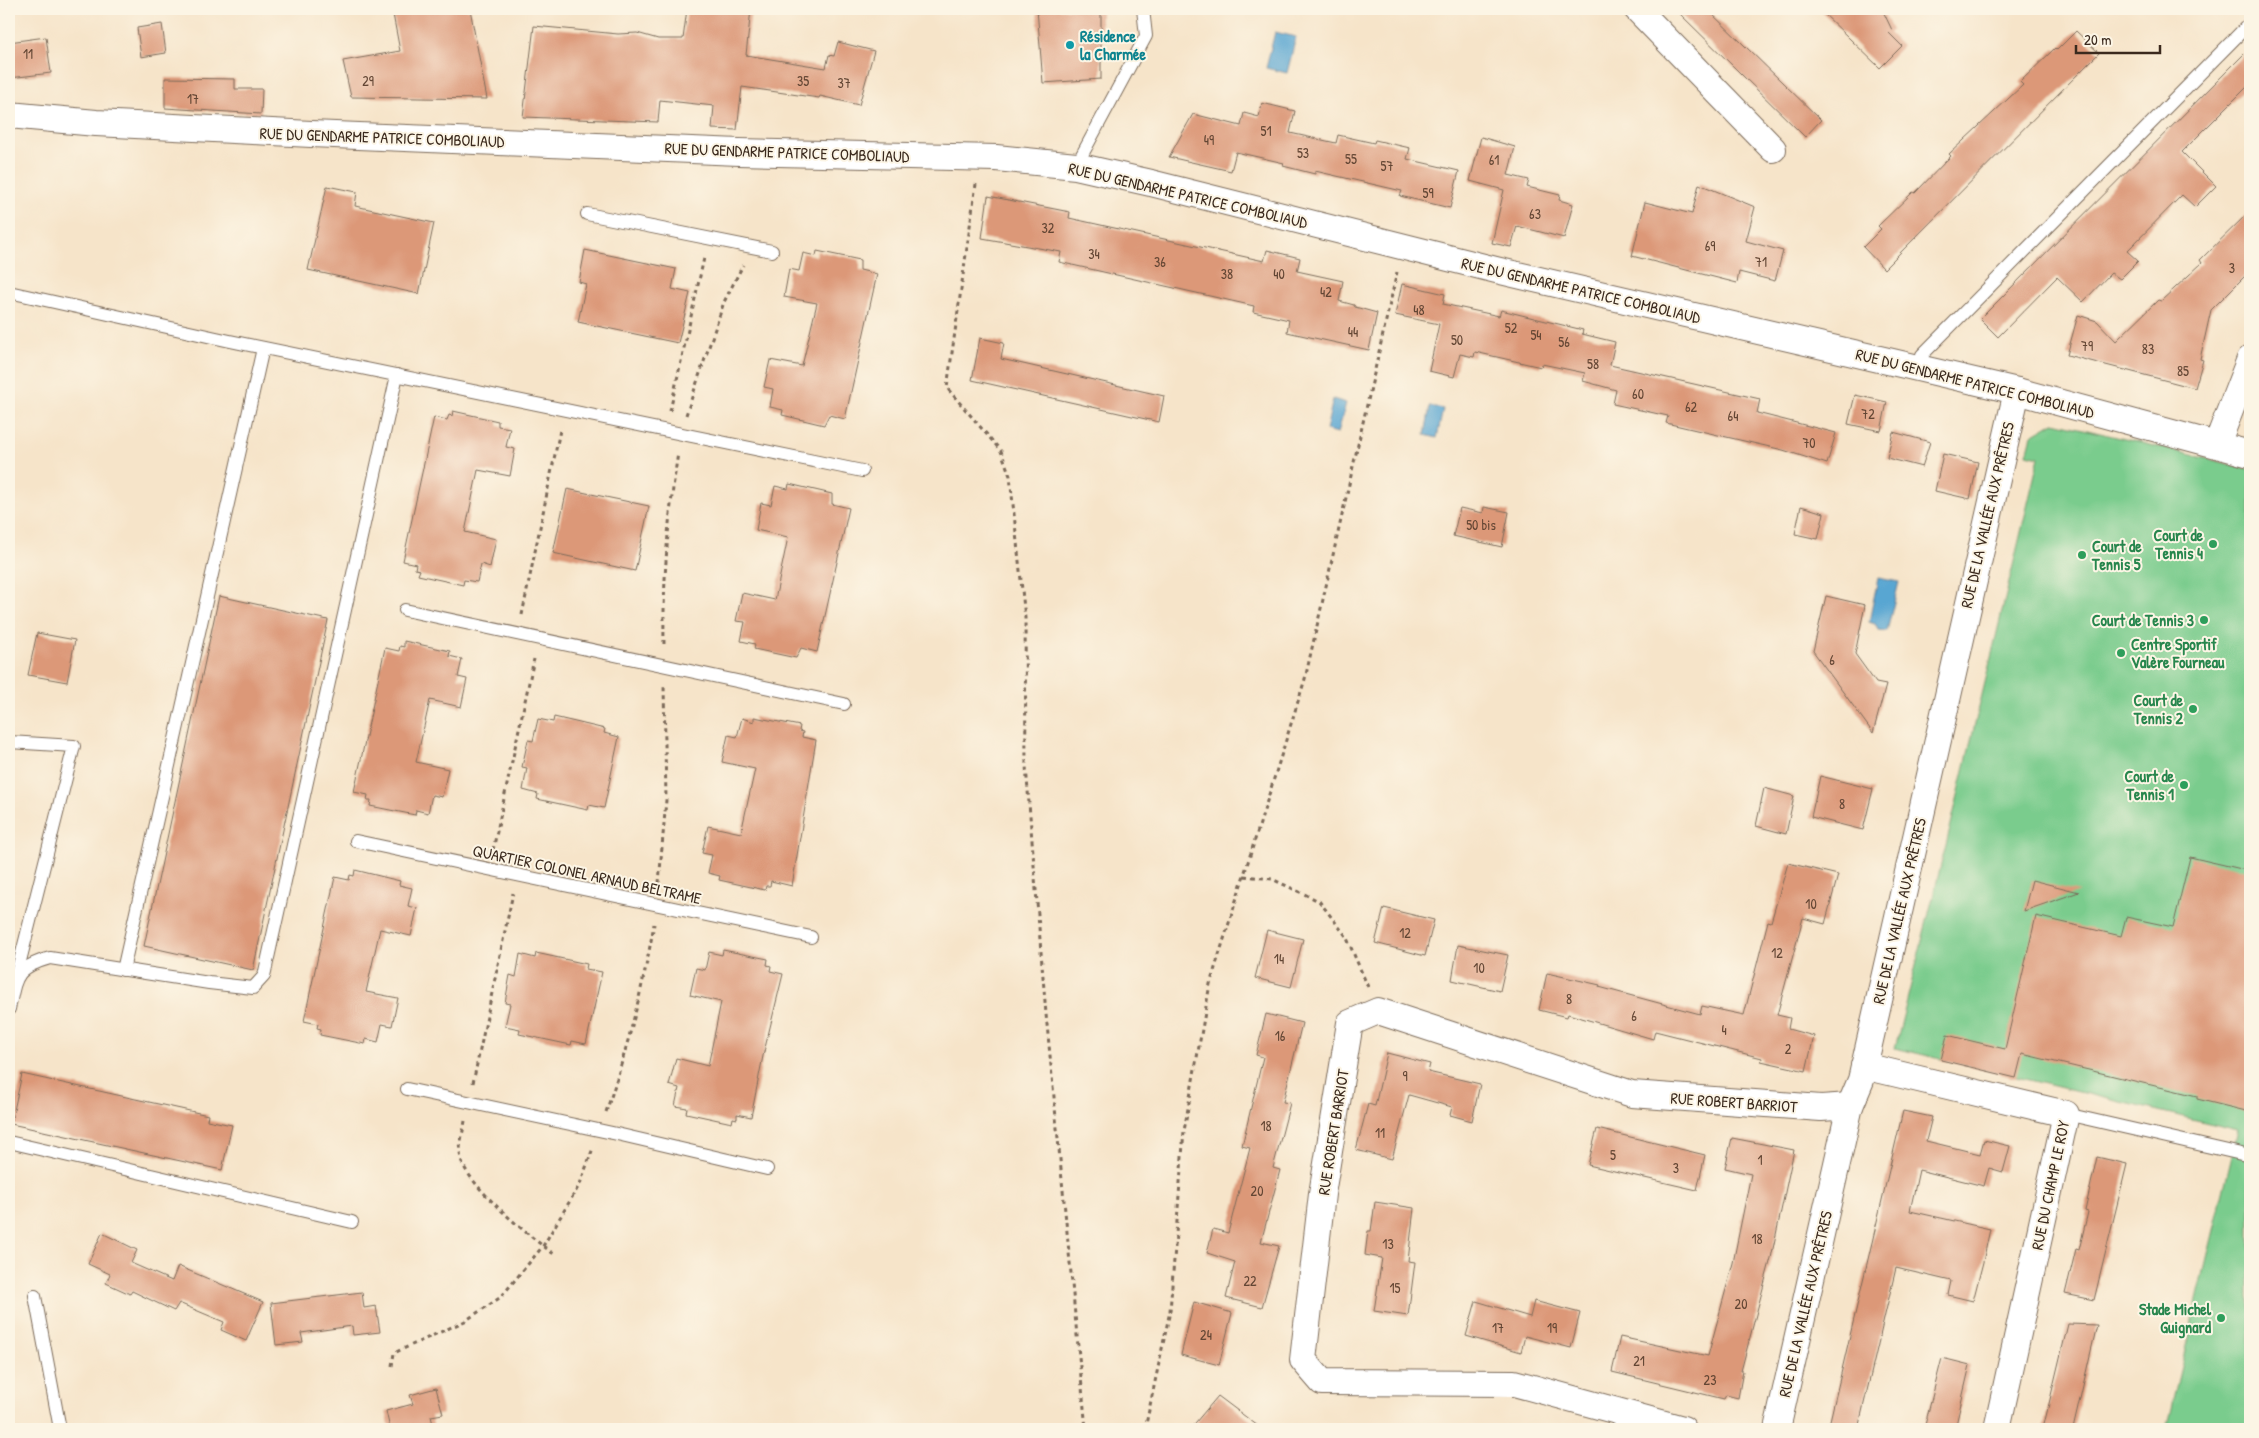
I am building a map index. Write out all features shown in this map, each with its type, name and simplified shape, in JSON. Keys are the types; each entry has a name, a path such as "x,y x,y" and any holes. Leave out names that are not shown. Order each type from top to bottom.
{"street":[{"path":"1637,9 1774,149"},
{"name":"RUE DU GENDARME PATRICE COMBOLIAUD","path":"9,116 96,123 321,135 739,152 979,158 1076,166 1151,183 1496,270 2016,391 2250,454"},
{"path":"2217,444 2250,359"},
{"name":"RUE DE LA VALLÉE AUX PRÊTRES","path":"1777,1429 1850,1106 1864,1066 2016,391"},
{"name":"RUE ROBERT BARRIOT","path":"1683,1429 1514,1384 1322,1382 1304,1360 1322,1194 1350,1023 1378,1011 1632,1094 1821,1108 1850,1106"},
{"name":"RUE DU CHAMP LE ROY","path":"1864,1066 2066,1114 1997,1429"}],"lane":[{"path":"1076,166 1146,36 1143,9"},
{"path":"1919,368 1922,356 2250,23"},
{"path":"587,214 772,251"},
{"path":"9,292 263,348 862,471"},
{"path":"124,970 263,348"},
{"path":"16,977 33,963 50,958 253,988 264,976 397,376"},
{"path":"405,610 844,704"},
{"path":"9,742 74,746 9,1009"},
{"name":"QUARTIER COLONEL ARNAUD BELTRAME","path":"356,842 811,937"},
{"path":"407,1089 600,1130 767,1169"},
{"path":"2066,1114 2250,1156"},
{"path":"9,1142 352,1222"},
{"path":"35,1296 60,1429"}],"path":[{"path":"979,158 947,388 1001,451 1010,476 1025,618 1026,766 1046,1014 1086,1429"},
{"path":"665,431 709,238"},
{"path":"392,1366 394,1353 466,1321 501,1297 543,1246 580,1184 620,1072 643,986 658,905 666,800 664,591 667,542 681,434 690,398 724,302 753,247"},
{"path":"1145,1429 1170,1311 1184,1131 1210,984 1305,679 1403,247"},
{"path":"518,634 564,410"},
{"path":"488,870 539,639"},
{"path":"516,876 462,1138 462,1162 474,1180 509,1218 554,1254"},
{"path":"1244,876 1272,879 1319,901 1346,936 1378,1011"}],"green space":[{"name":"Centre Sportif Valère Fourneau","path":"2054,422 2250,469 2250,1429 2166,1429 2238,1130 1895,1048 1948,837 2039,457 2027,454 2032,435"}],"water":[{"path":"1275,32 1296,37 1287,73 1266,68"},
{"path":"1333,399 1346,403 1338,433 1326,430"},
{"path":"1430,406 1443,409 1437,438 1425,435"},
{"path":"1878,578 1899,582 1887,631 1879,630 1875,624 1869,622"}],"building":[{"path":"392,9 470,9 487,99 351,97 343,61 400,51"},
{"path":"687,9 751,9 746,55 826,68 829,55 834,56 838,42 874,51 859,105 820,96 819,98 742,87 737,130 712,129 714,106 660,100 658,122 523,117 534,26 618,34 637,33 658,39 683,39"},
{"name":"Résidence la Charmée","path":"1037,9 1101,9 1101,79 1043,83"},
{"path":"1675,9 1707,9 1821,120 1805,137"},
{"path":"1819,9 1882,9 1892,30 1889,33 1902,46 1880,68"},
{"path":"162,24 166,53 141,57 137,28"},
{"path":"2076,31 2099,53 1884,269 1863,247 1881,229 1878,226 1913,192 1915,193 1951,156 1949,154 2023,85 2020,82 2055,48 2057,50"},
{"path":"46,37 51,73 10,78 9,42"},
{"path":"2250,48 2250,84 2182,152 2216,186 2195,207 2182,195 2127,251 2138,261 2120,279 2111,273 2083,302 2057,277 1998,337 1980,319"},
{"path":"165,78 235,79 235,89 262,89 261,114 165,108"},
{"path":"1262,103 1295,111 1290,133 1336,143 1338,135 1374,143 1375,140 1410,148 1407,159 1459,171 1450,208 1400,196 1402,191 1315,171 1315,174 1283,166 1284,163 1236,152 1231,171 1169,157 1193,114 1241,126 1244,113 1259,117"},
{"path":"1481,137 1515,147 1508,175 1529,180 1527,187 1560,195 1559,200 1573,204 1564,238 1517,226 1511,247 1492,243 1504,190 1470,181"},
{"path":"1699,184 1755,207 1746,241 1783,251 1775,281 1739,272 1737,283 1632,256 1645,202 1692,214"},
{"path":"327,186 357,192 355,206 434,223 419,294 308,270"},
{"path":"988,196 1070,212 1069,218 1264,261 1267,250 1300,258 1297,271 1343,281 1339,301 1377,313 1369,350 1287,332 1289,320 1253,312 1254,306 1059,262 1061,252 982,238"},
{"path":"2250,211 2250,271 2211,310 2200,359 2203,360 2195,388 2067,355 2078,315 2097,321 2116,341 2158,300 2161,301 2202,263 2200,260"},
{"path":"585,250 676,269 672,289 690,293 678,343 578,322 586,284 579,282"},
{"path":"817,251 860,260 860,270 877,274 845,419 829,415 824,425 782,415 783,410 770,407 773,389 764,387 770,360 802,366 817,303 784,297 789,269 799,271 803,253 816,256"},
{"path":"1402,284 1445,294 1443,304 1499,316 1501,310 1583,330 1582,334 1615,342 1610,365 1760,399 1757,413 1836,433 1827,464 1783,450 1666,423 1668,416 1613,404 1616,390 1583,381 1585,373 1542,364 1541,367 1475,352 1474,357 1460,354 1454,377 1429,371 1439,324 1395,315"},
{"path":"980,338 1004,343 1001,359 1164,396 1159,422 972,380"},
{"path":"1855,395 1887,402 1881,431 1848,424"},
{"path":"453,411 498,421 498,426 510,428 506,447 515,449 510,476 478,470 465,532 496,539 490,567 481,564 477,582 464,580 463,585 418,575 420,570 415,569 416,564 403,561 434,417 447,420 449,415 452,416"},
{"path":"1893,432 1930,442 1922,467 1887,458"},
{"path":"1943,454 1978,462 1970,499 1935,491"},
{"path":"789,484 832,494 832,504 849,508 817,652 801,648 796,658 754,649 755,644 741,641 745,622 736,621 742,593 775,600 788,537 756,530 761,503 771,505 775,486 788,489"},
{"path":"567,489 649,506 635,571 553,553"},
{"path":"1801,506 1824,513 1818,539 1795,534"},
{"path":"1484,507 1509,512 1502,547 1453,536 1460,508 1483,513"},
{"path":"219,596 328,620 253,970 144,946"},
{"path":"1826,596 1865,605 1855,654 1876,683 1886,685 1873,733 1813,651"},
{"path":"37,633 75,640 67,682 28,675"},
{"path":"404,641 450,651 449,656 462,659 458,677 467,679 461,707 430,700 416,762 448,769 442,797 432,795 428,813 416,810 415,815 370,806 371,800 367,800 368,795 354,792 385,648 399,651 400,646 404,647"},
{"path":"554,717 605,729 604,733 619,737 604,808 589,805 588,810 537,799 538,794 523,790 527,768 522,767 528,740 533,741 538,719 553,722"},
{"path":"754,717 800,726 799,731 803,732 802,737 816,740 792,886 771,881 770,886 766,886 765,890 719,880 720,876 708,873 712,855 702,853 708,826 741,833 755,769 722,762 728,735 737,737 742,718 754,722"},
{"path":"1820,776 1873,789 1863,830 1811,817"},
{"path":"1764,788 1794,796 1786,834 1756,826"},
{"path":"2190,857 2250,871 2250,1112 2197,1099 2197,1096 2022,1054 2016,1078 1941,1060 1947,1035 2005,1049 2036,916 2121,936 2126,917 2173,927"},
{"path":"1788,863 1838,875 1825,924 1803,918 1777,1015 1790,1018 1788,1029 1814,1036 1806,1071 1761,1061 1762,1058 1655,1031 1653,1039 1568,1014 1567,1017 1539,1010 1547,973 1600,985 1599,987 1700,1014 1702,1006 1744,1015 1768,921 1771,922"},
{"path":"355,870 400,881 399,885 412,888 408,906 417,908 411,936 380,929 366,992 398,998 392,1026 382,1024 378,1042 366,1039 365,1044 320,1035 321,1029 317,1028 318,1024 304,1021 335,877 349,880 350,875 354,876"},
{"path":"2032,880 2079,892 2024,911"},
{"path":"1384,908 1434,920 1425,956 1375,943"},
{"path":"1267,930 1303,939 1291,987 1255,978"},
{"path":"1458,945 1508,955 1500,991 1452,980"},
{"path":"723,950 768,959 767,965 771,966 770,971 783,974 763,1056 751,1117 737,1114 737,1119 733,1118 732,1123 686,1113 687,1108 675,1106 679,1088 669,1085 676,1058 708,1066 721,1002 690,995 696,968 705,970 709,952 722,955"},
{"path":"536,953 587,964 586,969 602,972 586,1044 572,1041 571,1045 519,1034 520,1029 505,1026 510,1004 505,1003 510,975 516,977 520,954 535,958"},
{"path":"1266,1014 1302,1023 1283,1102 1290,1103 1273,1168 1280,1170 1261,1242 1279,1246 1262,1307 1226,1298 1235,1262 1207,1253 1213,1229 1228,1233 1250,1148 1242,1146 1263,1057 1256,1055"},
{"path":"1387,1053 1430,1064 1428,1072 1480,1084 1472,1121 1450,1115 1452,1107 1409,1095 1392,1159 1356,1150 1368,1104 1375,1106"},
{"path":"22,1074 208,1115 207,1120 232,1125 222,1170 11,1124"},
{"path":"1903,1111 1932,1117 1926,1141 1980,1154 1984,1140 2010,1146 2003,1172 1989,1168 1984,1186 1919,1170 1910,1211 1990,1229 1983,1262 1973,1301 1948,1295 1951,1281 1896,1268 1858,1429 1828,1429"},
{"path":"1597,1129 1705,1155 1697,1190 1588,1165"},
{"path":"1732,1138 1794,1150 1771,1258 1741,1371 1743,1371 1738,1398 1726,1395 1724,1399 1612,1372 1620,1337 1708,1356 1733,1263 1751,1174 1725,1168"},
{"path":"2097,1157 2127,1164 2094,1300 2065,1294 2076,1249 2079,1250 2088,1212 2085,1211"},
{"path":"1375,1202 1414,1208 1408,1261 1415,1262 1408,1316 1374,1311 1382,1258 1365,1255 1368,1231 1371,1231"},
{"path":"102,1233 137,1250 131,1263 172,1281 178,1266 263,1302 246,1341 221,1330 224,1322 179,1303 174,1311 132,1291 130,1294 106,1283 110,1274 88,1264"},
{"path":"362,1292 364,1308 376,1306 380,1332 353,1335 352,1326 301,1333 303,1342 276,1345 271,1303"},
{"path":"1476,1301 1530,1317 1534,1301 1580,1313 1571,1348 1525,1336 1521,1352 1466,1336"},
{"path":"1194,1302 1232,1313 1219,1365 1181,1355"},
{"path":"2068,1324 2097,1325 2073,1429 2043,1429"},
{"path":"1942,1358 1970,1365 1955,1429 1924,1429"},
{"path":"436,1388 443,1414 431,1416 434,1429 390,1429 386,1411 413,1404 410,1395"},
{"path":"1218,1396 1262,1429 1190,1429"}],"place":[{"name":"Résidence la Charmée","path":"1070,45"},
{"name":"Court de Tennis 4","path":"2213,544"},
{"name":"Court de Tennis 5","path":"2082,555"},
{"name":"Court de Tennis 3","path":"2204,620"},
{"name":"Centre Sportif Valère Fourneau","path":"2121,653"},
{"name":"Court de Tennis 2","path":"2193,709"},
{"name":"Court de Tennis 1","path":"2184,785"},
{"name":"Stade Michel Guignard","path":"2221,1318"}]}
